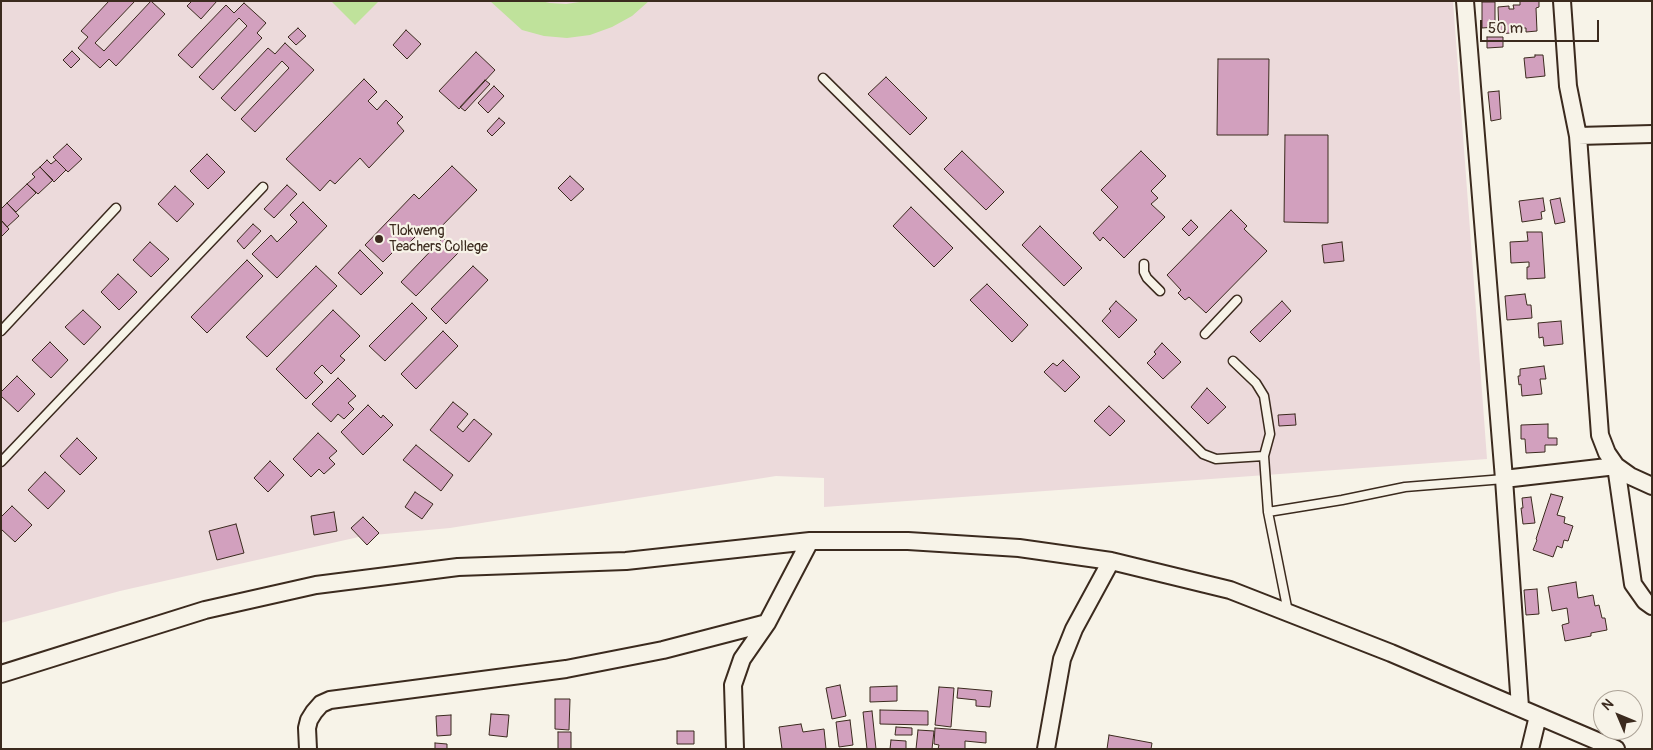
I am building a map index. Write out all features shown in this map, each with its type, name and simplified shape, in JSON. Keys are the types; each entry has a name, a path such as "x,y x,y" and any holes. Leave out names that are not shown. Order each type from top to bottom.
{"street":[{"path":"1465,1 1504,479 1520,707"},
{"path":"1562,1 1568,86 1578,136 1600,435 1607,453 1616,466 1630,476 1652,486"},
{"path":"1578,136 1652,134"},
{"path":"1504,479 1616,466"},
{"path":"1616,466 1633,584 1645,601 1652,606"},
{"path":"735,749 733,685 742,659 767,623 810,541"},
{"path":"1,674 205,610 316,585 458,567 626,561 810,541 908,541 1019,548 1111,561 1230,590 1391,653 1616,749"},
{"path":"1046,749 1062,658 1074,629 1111,561"},
{"path":"308,749 307,728 309,720 321,704 330,700 566,669 663,650 767,623"},
{"path":"1530,749 1538,716"}],"lane":[{"path":"822,78 1202,454 1216,459 1264,456"},
{"path":"1,462 263,186"},
{"path":"1,331 116,208"},
{"path":"1144,264 1144,272 1147,278 1160,291"},
{"path":"1205,334 1237,300"},
{"path":"1232,361 1256,383 1264,396 1270,434 1264,456 1268,512 1288,612"},
{"path":"1268,512 1405,487 1504,479"}],"shaded area":[{"path":"1,1 1453,1 1487,459 824,507 824,478 776,476 450,528 363,536 120,591 1,623"}],"green space":[{"path":"331,1 379,1 355,25"},
{"path":"490,1 541,1 566,4 586,1 649,1 632,16 612,27 590,35 567,38 544,36 522,30"}],"building":[{"path":"109,1 135,1 95,43 104,51 151,1 165,14 116,66 109,59 100,68 78,48 88,37 81,31"},
{"path":"192,1 217,1 201,19 187,6"},
{"path":"1520,1 1539,1 1539,7 1536,8 1537,31 1526,32 1526,28 1521,28 1521,32 1499,34 1498,7 1509,6 1509,9 1514,9 1513,5 1520,5"},
{"path":"1482,2 1495,2 1495,27 1482,28"},
{"path":"244,3 266,23 257,33 262,38 213,90 199,77 247,26 239,18 192,68 178,55 226,5 234,13"},
{"path":"298,28 306,36 296,45 288,37"},
{"path":"406,30 421,44 407,59 393,45"},
{"path":"1487,37 1503,37 1503,47 1487,48"},
{"path":"285,43 314,70 255,132 241,119 289,68 282,61 235,111 221,98 268,48 275,54"},
{"path":"72,51 80,59 71,68 63,60"},
{"path":"476,52 495,70 459,109 439,91"},
{"path":"1535,55 1543,55 1545,76 1526,78 1524,58 1535,57"},
{"path":"1218,59 1269,59 1268,135 1217,135"},
{"path":"886,77 927,118 910,135 868,94"},
{"path":"364,79 377,92 368,101 377,110 386,100 403,117 397,123 404,131 369,168 360,158 335,184 330,180 320,191 286,159"},
{"path":"485,80 490,84 465,111 460,107"},
{"path":"494,86 504,96 488,113 478,103"},
{"path":"1499,91 1501,119 1491,121 1488,92"},
{"path":"499,118 505,123 492,136 487,131"},
{"path":"1285,135 1328,135 1328,223 1284,222"},
{"path":"67,144 82,159 68,172 53,157"},
{"path":"962,151 1004,192 986,210 944,169"},
{"path":"1141,151 1166,176 1151,191 1158,198 1151,204 1165,217 1124,258 1103,237 1100,241 1093,233 1118,207 1101,190"},
{"path":"207,154 225,172 208,189 190,171"},
{"path":"47,160 51,164 56,160 66,170 54,182 40,167"},
{"path":"452,166 477,190 435,233 427,225 407,245 404,241 383,262 365,245 414,194 419,199"},
{"path":"40,167 53,180 38,194 27,184 35,177 32,174"},
{"path":"570,176 584,189 571,201 558,188"},
{"path":"27,184 36,193 16,212 7,203"},
{"path":"287,185 297,194 274,218 264,209"},
{"path":"175,186 194,204 177,222 158,204"},
{"path":"1543,198 1545,211 1541,212 1542,219 1522,222 1519,201"},
{"path":"1560,198 1565,222 1555,224 1550,200"},
{"path":"303,202 327,226 277,278 252,254 271,235 277,242 297,222 290,215"},
{"path":"7,203 19,216 7,227 1,220 1,209"},
{"path":"911,207 953,248 934,267 893,226"},
{"path":"1231,210 1247,226 1244,229 1267,251 1206,313 1189,297 1185,300 1178,293 1181,290 1167,275"},
{"path":"1,220 9,229 1,237"},
{"path":"1191,220 1198,227 1189,236 1182,229"},
{"path":"253,224 261,231 244,249 237,241"},
{"path":"1040,226 1082,268 1064,286 1022,245"},
{"path":"1527,232 1542,232 1545,278 1527,279 1529,262 1511,263 1510,242 1528,241"},
{"path":"443,238 458,253 416,296 401,282"},
{"path":"150,242 169,259 151,277 133,260"},
{"path":"1342,242 1344,261 1324,263 1322,245"},
{"path":"360,250 383,273 361,295 338,273"},
{"path":"247,260 263,276 207,333 191,317"},
{"path":"316,266 337,286 267,357 246,337"},
{"path":"473,266 488,280 446,324 431,309"},
{"path":"118,274 137,292 119,310 101,292"},
{"path":"987,284 1028,325 1012,342 970,300"},
{"path":"1525,294 1527,305 1531,305 1532,318 1507,320 1505,296"},
{"path":"1116,301 1137,320 1119,338 1102,321 1111,311 1109,309"},
{"path":"1282,301 1291,311 1260,342 1250,332"},
{"path":"412,303 427,318 385,361 369,346"},
{"path":"83,310 101,327 84,345 65,327"},
{"path":"333,310 360,336 340,356 345,360 331,374 322,365 314,373 323,382 306,399 276,369"},
{"path":"1561,321 1563,344 1544,346 1543,337 1539,338 1538,323"},
{"path":"443,331 458,346 416,389 401,374"},
{"path":"50,342 68,360 51,378 32,360"},
{"path":"1162,343 1181,362 1163,379 1147,363 1156,354 1154,352"},
{"path":"1063,360 1080,377 1065,392 1044,372 1053,363 1057,366"},
{"path":"1544,366 1546,379 1540,379 1542,394 1522,396 1518,376 1520,376 1520,369"},
{"path":"17,376 35,394 18,412 1,396 1,392"},
{"path":"338,378 356,396 348,403 354,409 344,419 338,414 331,422 312,404"},
{"path":"1207,388 1226,407 1208,424 1191,407"},
{"path":"453,402 468,414 457,427 463,432 474,419 492,434 469,462 430,430"},
{"path":"368,405 381,418 383,415 393,425 363,455 341,432"},
{"path":"1109,406 1125,421 1110,436 1094,421"},
{"path":"1295,414 1296,425 1279,426 1278,415"},
{"path":"1548,424 1548,438 1557,438 1557,445 1545,445 1545,452 1526,453 1525,439 1521,439 1521,425"},
{"path":"318,433 337,451 329,458 335,464 324,474 319,469 311,477 293,459"},
{"path":"77,438 97,458 80,475 60,456"},
{"path":"416,445 453,475 441,491 403,460"},
{"path":"270,461 284,475 268,492 254,478"},
{"path":"45,472 65,491 48,509 28,490"},
{"path":"415,492 433,504 422,519 405,507"},
{"path":"1551,494 1563,497 1557,515 1565,517 1564,523 1573,526 1568,541 1564,540 1562,548 1557,546 1553,557 1533,550"},
{"path":"1531,497 1535,523 1523,524 1522,498"},
{"path":"12,506 32,525 15,542 1,529 1,517"},
{"path":"334,512 337,531 314,535 311,516"},
{"path":"363,517 379,533 367,545 351,528"},
{"path":"236,524 244,553 217,560 209,531"},
{"path":"1576,582 1578,598 1593,595 1595,606 1599,605 1602,618 1605,618 1607,630 1591,633 1591,636 1565,641 1562,625 1569,623 1567,608 1552,611 1548,587"},
{"path":"1537,589 1539,614 1526,615 1524,590"},
{"path":"840,685 846,716 832,719 826,688"},
{"path":"897,686 897,701 870,702 870,687"},
{"path":"939,687 954,688 951,727 935,725"},
{"path":"958,688 992,691 990,707 976,706 976,700 957,698"},
{"path":"555,699 570,699 569,730 555,729"},
{"path":"880,710 928,711 928,725 880,724"},
{"path":"872,711 876,749 867,749 863,712"},
{"path":"491,714 509,715 507,737 489,735"},
{"path":"451,715 451,735 437,736 436,716"},
{"path":"850,720 853,745 839,747 836,722"},
{"path":"801,724 803,732 824,729 826,749 782,749 779,727"},
{"path":"896,727 912,728 912,735 895,735"},
{"path":"935,728 986,732 986,743 965,741 965,749 938,749 939,745 934,744"},
{"path":"918,730 934,731 932,749 916,749"},
{"path":"677,731 694,731 694,744 677,744"},
{"path":"558,732 571,732 571,749 558,749"},
{"path":"1109,735 1152,743 1151,749 1107,749"},
{"path":"891,740 906,741 906,749 890,749"},
{"path":"435,743 447,744 447,749 435,749"}],"place":[{"name":"Tlokweng Teachers College","path":"379,239"}]}
